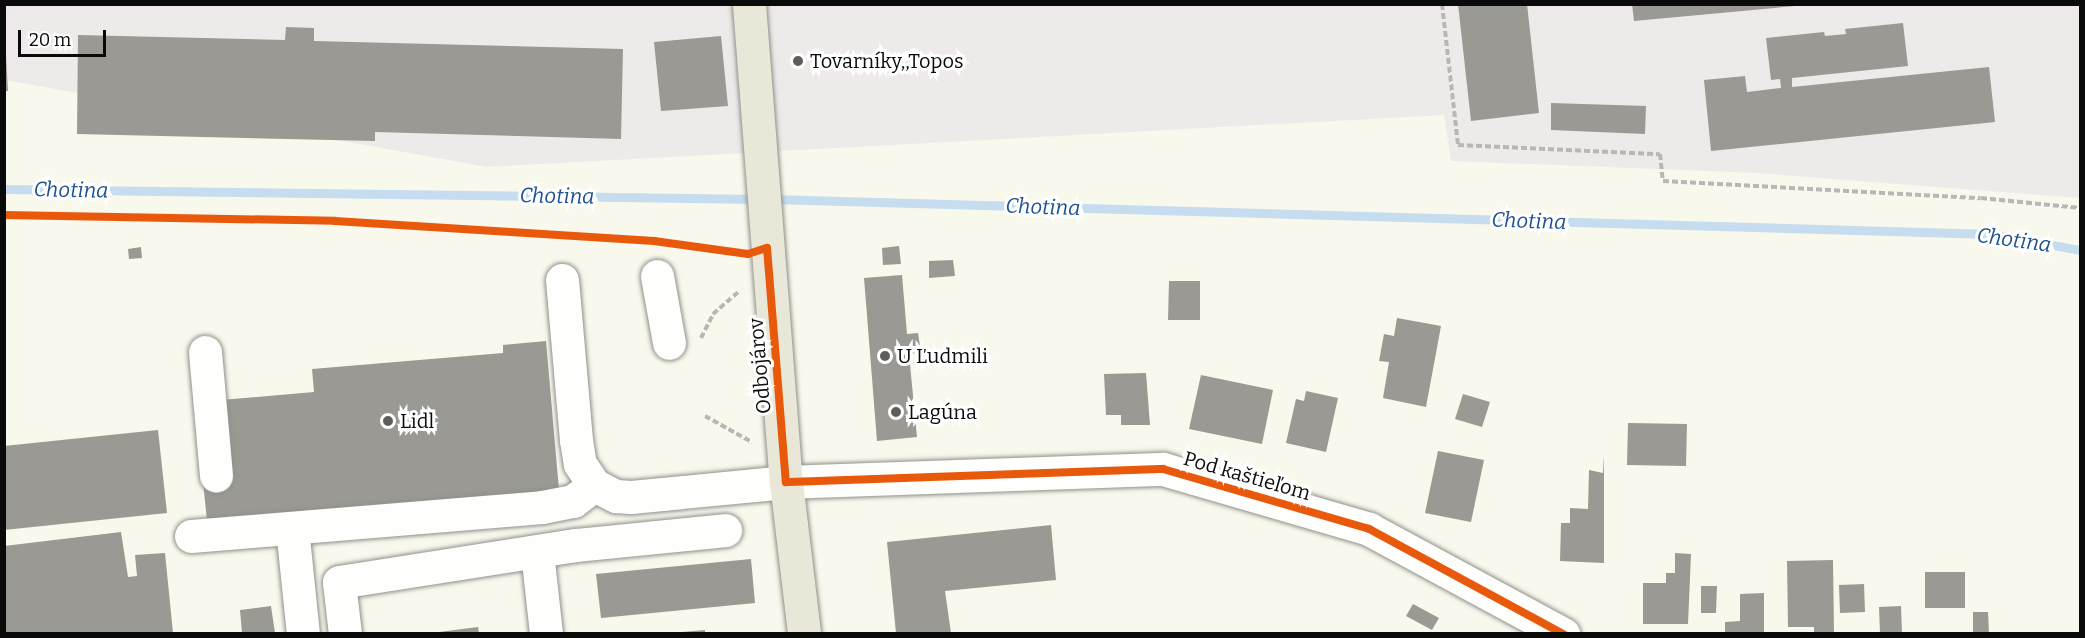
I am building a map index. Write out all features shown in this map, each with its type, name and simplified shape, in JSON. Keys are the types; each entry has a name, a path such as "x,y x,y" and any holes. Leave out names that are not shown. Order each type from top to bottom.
{"main road":[{"name":"Odbojárov","path":"749,4 786,482 804,633"}],"street":[{"path":"657,276 684,341"},
{"path":"562,280 576,440 584,493 576,545"},
{"path":"205,352 216,476"},
{"name":"Pod kaštieľom","path":"584,493 631,497 786,482 1163,469 1369,529 1547,628"},
{"path":"191,536 542,507 584,493"},
{"path":"292,528 303,633"},
{"path":"345,633 339,582 576,545 725,531"},
{"path":"537,552 546,633"}],"path":[{"path":"1442,4 1458,145 1660,154 1663,181 1981,198 2080,208"},
{"path":"684,341 749,283"},
{"path":"705,416 753,442"}],"shaded area":[{"path":"4,5 2080,5 2080,198 1757,173 1451,161 1444,115 487,167 5,80"}],"building":[{"path":"1458,4 1527,4 1539,113 1471,121"},
{"path":"1632,4 1795,4 1795,6 1634,21"},
{"path":"1903,23 1908,66 1792,78 1792,87 1989,67 1995,122 1711,151 1704,80 1745,76 1747,92 1781,88 1780,79 1771,80 1766,38 1824,32 1825,36 1846,34 1845,29"},
{"path":"286,27 314,28 314,41 623,49 621,139 375,132 375,141 77,134 78,35 285,40"},
{"path":"721,36 728,106 661,111 654,42"},
{"path":"6,55 8,91 4,91 4,56"},
{"path":"1551,103 1646,106 1645,134 1551,130"},
{"path":"899,246 901,264 883,265 882,248"},
{"path":"141,247 142,258 129,259 128,249"},
{"path":"953,260 955,276 929,278 929,261"},
{"path":"902,275 907,334 918,333 921,353 909,354 917,437 877,441 864,278"},
{"path":"1169,281 1200,281 1200,320 1168,320"},
{"path":"1397,318 1441,326 1426,407 1383,398 1389,362 1379,361 1384,334 1394,336"},
{"name":"Lidl","path":"546,341 559,490 207,520 203,482 221,400 314,392 312,369 503,353 503,345"},
{"path":"1146,373 1150,425 1121,425 1121,415 1106,415 1104,374"},
{"path":"1201,375 1273,390 1262,444 1189,429"},
{"path":"1306,391 1338,398 1326,452 1286,443 1296,399 1304,401"},
{"path":"1463,394 1490,402 1482,427 1455,419"},
{"path":"1628,423 1687,424 1686,466 1627,465"},
{"path":"158,430 167,513 4,530 4,446"},
{"path":"1438,451 1484,460 1471,522 1425,513"},
{"path":"1604,455 1604,563 1560,561 1561,523 1570,523 1570,508 1588,509 1589,470 1603,473"},
{"path":"1051,525 1056,580 945,591 951,633 896,633 887,542"},
{"path":"121,532 128,577 137,576 135,555 165,553 173,633 4,633 4,546"},
{"path":"1675,553 1691,554 1688,624 1643,624 1643,583 1666,583 1666,573 1675,573"},
{"path":"751,559 755,603 601,618 596,574"},
{"path":"1833,560 1834,633 1814,633 1814,627 1788,627 1787,561"},
{"path":"1925,572 1965,572 1965,608 1925,608"},
{"path":"1864,584 1865,612 1840,613 1839,585"},
{"path":"1701,586 1717,586 1716,613 1701,613"},
{"path":"1764,593 1764,633 1725,633 1725,622 1740,621 1740,594"},
{"path":"1413,604 1439,618 1432,630 1406,616"},
{"path":"271,606 275,633 242,633 240,610"},
{"path":"1901,606 1902,633 1880,633 1879,607"},
{"path":"1973,612 1988,612 1989,633 1973,633"},
{"path":"478,627 479,633 439,633 439,632"},
{"path":"705,630 705,633 682,633 682,632"}],"waterway":[{"name":"Chotina","path":"4,189 772,199 1991,234 2080,250"}],"cycle path":[{"path":"4,215 335,221 654,241 748,254 767,248 786,482 1163,469 1369,529 1563,634"}],"place":[{"name":"Tovarníky,,Topos","path":"798,61"},
{"name":"U Ľudmili","path":"885,356"},
{"name":"Lagúna","path":"896,412"},
{"name":"Lidl","path":"388,421"}]}
